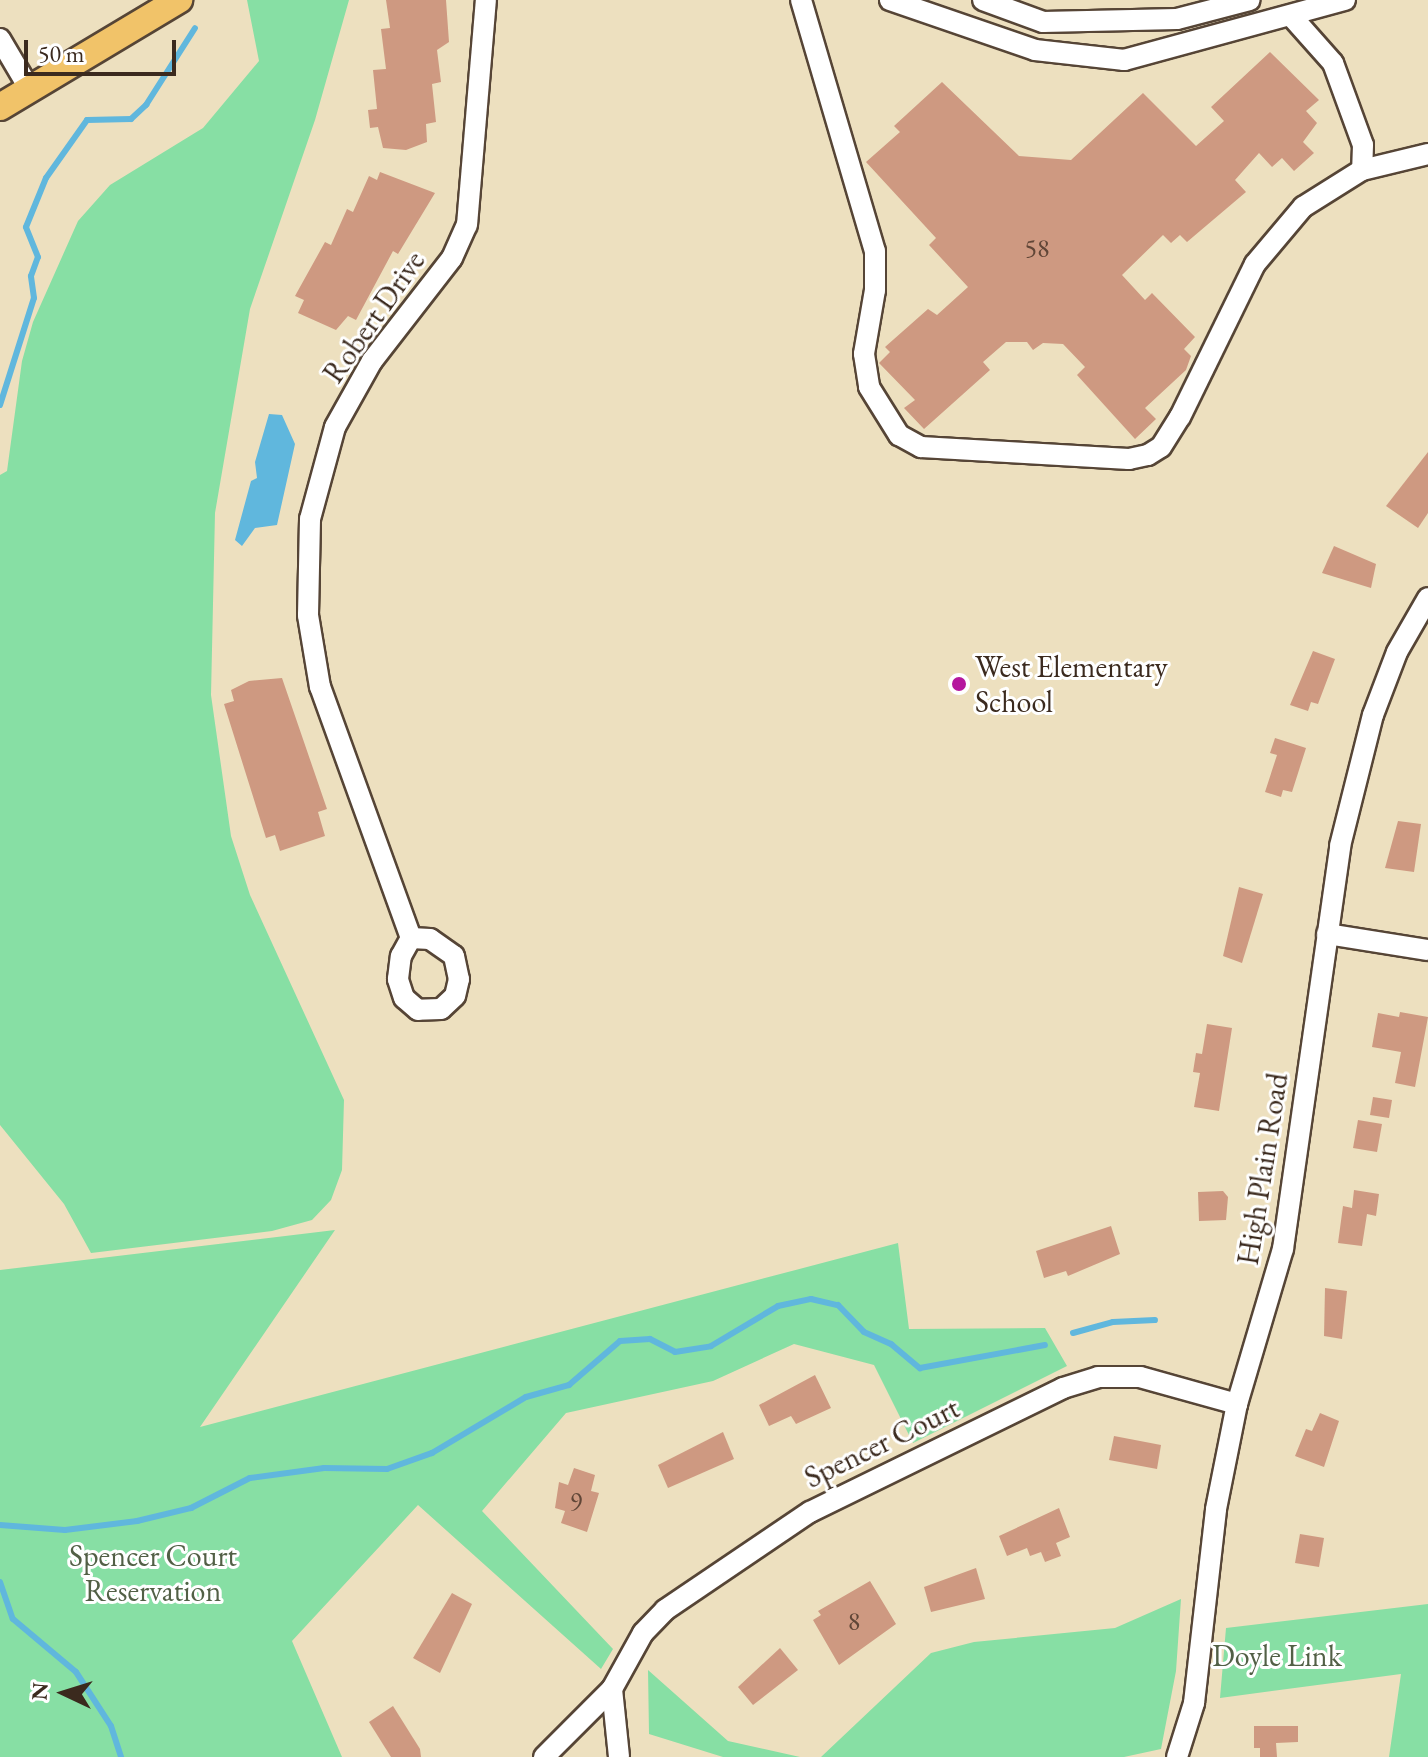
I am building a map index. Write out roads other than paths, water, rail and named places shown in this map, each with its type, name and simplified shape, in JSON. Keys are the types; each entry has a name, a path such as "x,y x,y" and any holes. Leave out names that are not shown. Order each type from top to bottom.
{"main road":[{"path":"0,107 179,0"}],"street":[{"name":"Robert Drive","path":"411,938 320,687 308,615 310,519 335,427 372,361 452,258 467,225 486,0"},
{"path":"801,0 875,251 875,290 864,354 869,387 899,435 921,447 1129,459 1148,455 1161,447 1180,417 1255,264 1303,207 1362,170 1428,154"},
{"path":"890,0 1008,42 1088,60 1169,52 1293,18 1345,0"},
{"path":"983,0 1043,22 1177,19 1250,0"},
{"path":"1293,18 1333,63 1363,145 1362,170"},
{"path":"0,39 29,88"},
{"name":"High Plain Road","path":"1177,1757 1194,1703 1216,1509 1237,1404 1283,1249 1327,934 1364,742 1397,652 1428,598"},
{"path":"1327,934 1428,950"},
{"name":"Spencer Court","path":"544,1757 612,1689 643,1633 665,1610 780,1529 1063,1388 1098,1377 1127,1375 1237,1404"},
{"path":"612,1689 619,1757"}],"water":[{"path":"269,414 282,415 295,444 277,525 255,528 242,546 235,540 251,481 257,478 255,462"}],"waterway":[{"path":"0,405 34,298 31,276 38,257 26,227 46,178 87,120 131,119 146,105 195,28"},
{"path":"0,1525 65,1530 137,1521 191,1508 250,1478 324,1468 387,1469 432,1453 526,1397 569,1385 620,1341 650,1339 675,1352 711,1346 778,1306 811,1299 838,1305 864,1332 891,1344 920,1368 1045,1345"},
{"path":"1073,1333 1113,1322 1155,1320"},
{"path":"0,1582 13,1619 76,1672 111,1726 121,1757"}],"place":[{"name":"West Elementary School","path":"959,684"}],"park label":[{"name":"Spencer Court Reservation","path":"153,1573"},
{"name":"Doyle Link","path":"1277,1656"}]}
